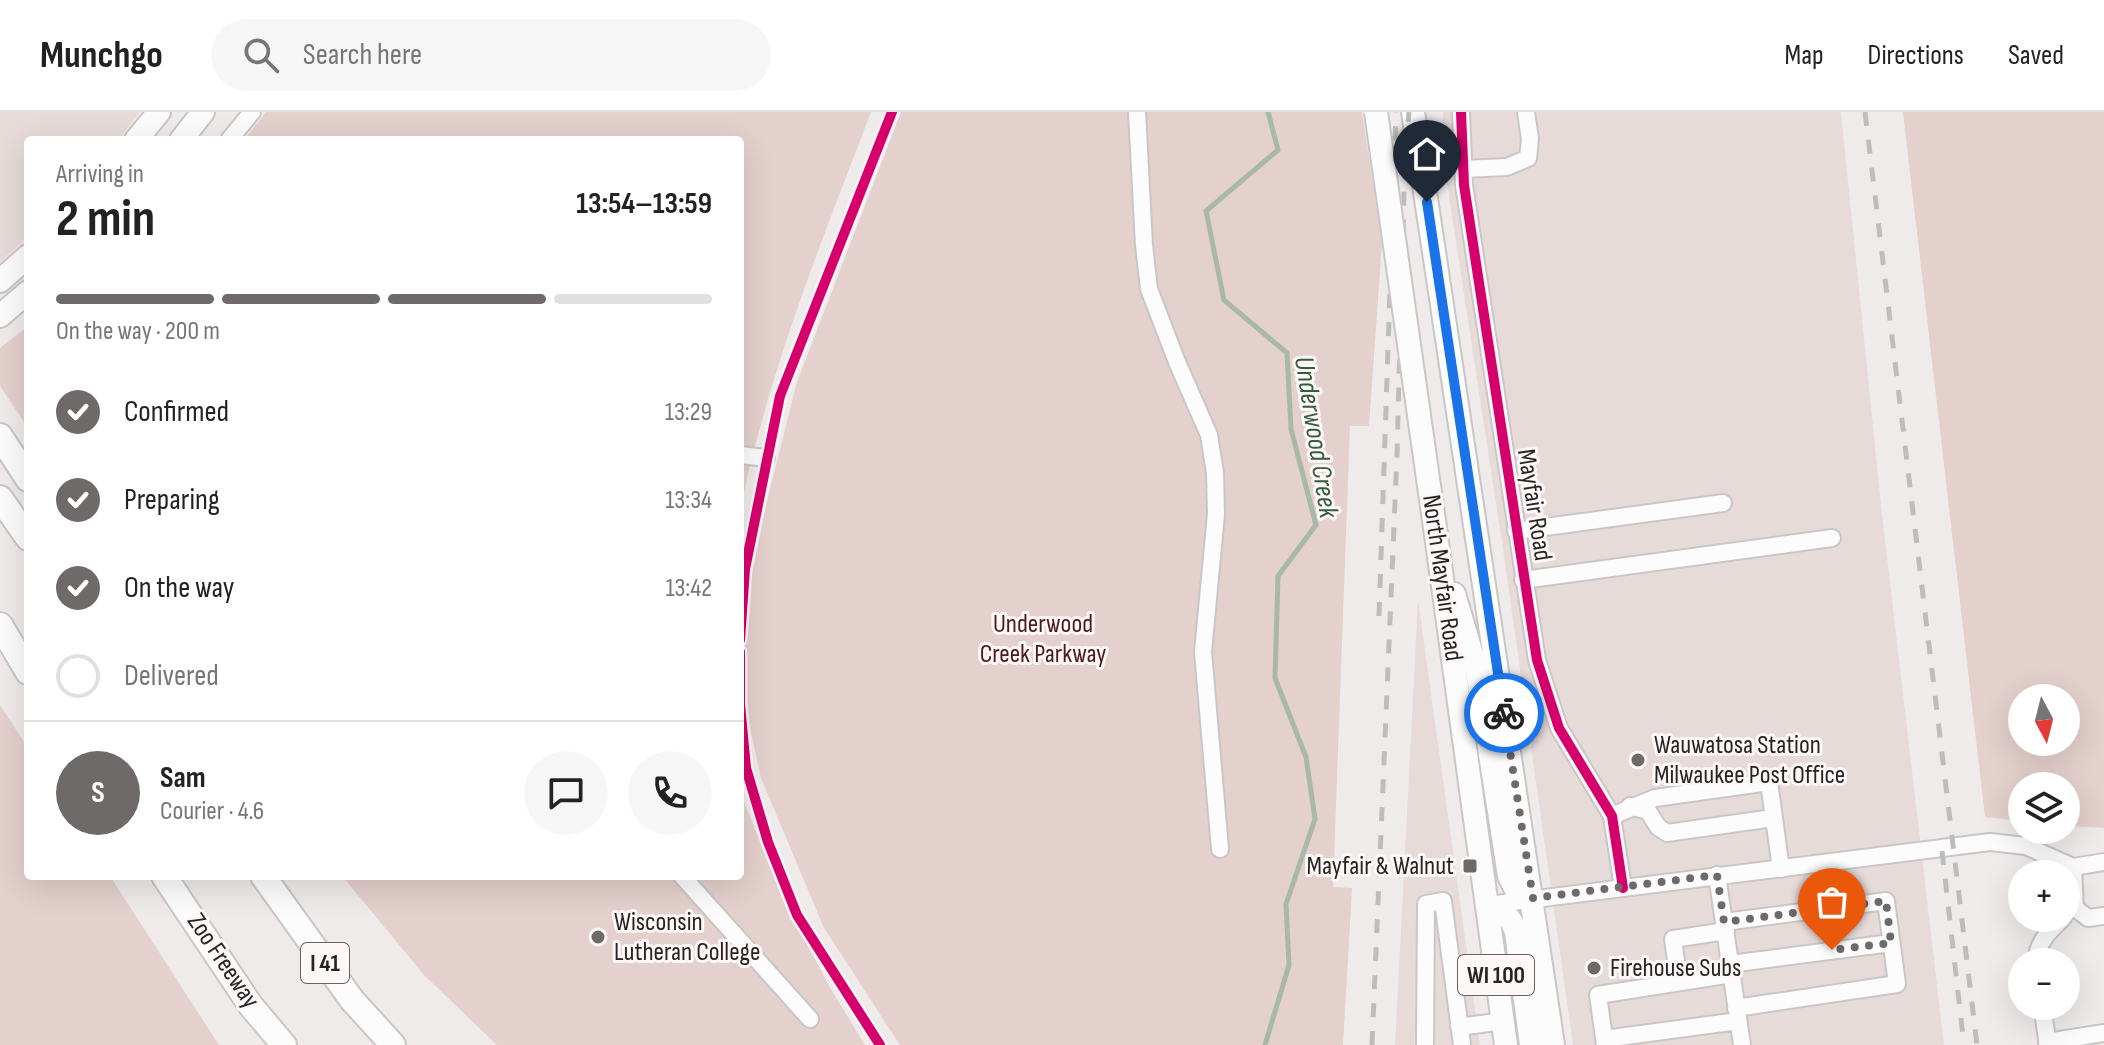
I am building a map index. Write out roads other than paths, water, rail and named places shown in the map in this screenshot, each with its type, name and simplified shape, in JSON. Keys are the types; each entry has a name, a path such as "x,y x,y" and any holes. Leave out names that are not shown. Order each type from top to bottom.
{"highway":[{"path":"0,436 24,473"},
{"path":"0,498 24,532"},
{"path":"0,625 24,665"},
{"path":"0,650 24,678"},
{"name":"Zoo Freeway","path":"167,880 251,1006 284,1045"},
{"name":"I 41","path":"266,880 352,1000 393,1045"}],"main road":[{"path":"139,136 159,112"},
{"path":"184,136 203,112"},
{"name":"North Mayfair Road","path":"1376,112 1506,1045"},
{"name":"North Mayfair Road","path":"1413,112 1553,1045"},
{"path":"0,281 24,260"},
{"path":"0,316 24,295"},
{"path":"1437,541 1477,671 1509,876 1517,892 1533,898"},
{"path":"1487,906 1505,912 1516,932 1531,1045"}],"street":[{"path":"232,136 252,112"},
{"path":"1137,112 1149,289 1209,435 1215,473 1216,514 1203,652 1220,849"},
{"name":"Mayfair Road","path":"1461,112 1463,169 1537,660 1550,705 1571,751 1612,816 1623,888"},
{"path":"1463,169 1507,167 1528,158 1530,139 1526,112"},
{"path":"744,455 766,458"},
{"path":"1516,531 1723,503"},
{"path":"1523,580 1832,538"},
{"path":"1612,816 1655,798 1769,782 1781,869"},
{"path":"1630,806 1648,811 1658,827 1667,833 1773,818"},
{"path":"1487,906 1990,842 2026,846 2057,860"},
{"path":"2080,866 2104,862"},
{"path":"1717,875 1742,1045"},
{"path":"686,880 810,1019"},
{"path":"1425,1045 1426,904 1443,901 1462,1045"},
{"path":"1679,982 1673,939 1725,927 1886,901 1897,984 1604,1042 1598,995 1679,982 1731,969 1891,943"},
{"path":"2080,916 2104,916"},
{"path":"2039,948 2051,932"},
{"path":"2044,1020 2047,1043 2104,1033"},
{"path":"1459,1027 1503,1021"}],"waterway":[{"name":"Underwood Creek","path":"1265,1045 1289,965 1286,904 1315,819 1306,757 1275,678 1278,576 1316,525 1291,429 1287,353 1224,300 1206,211 1278,150 1268,112"}],"railway":[{"path":"1379,616 1396,112"},
{"path":"1372,1045 1409,112"},
{"path":"1865,112 1977,1045"},
{"path":"1942,851 1964,1045"}],"place":[{"name":"Wauwatosa Station Milwaukee Post Office","path":"1638,760"},
{"name":"Mayfair & Walnut","path":"1470,866"},
{"name":"Wisconsin Lutheran College","path":"598,937"},
{"name":"Firehouse Subs","path":"1594,968"}],"park label":[{"name":"Underwood Creek Parkway","path":"1043,639"}]}
